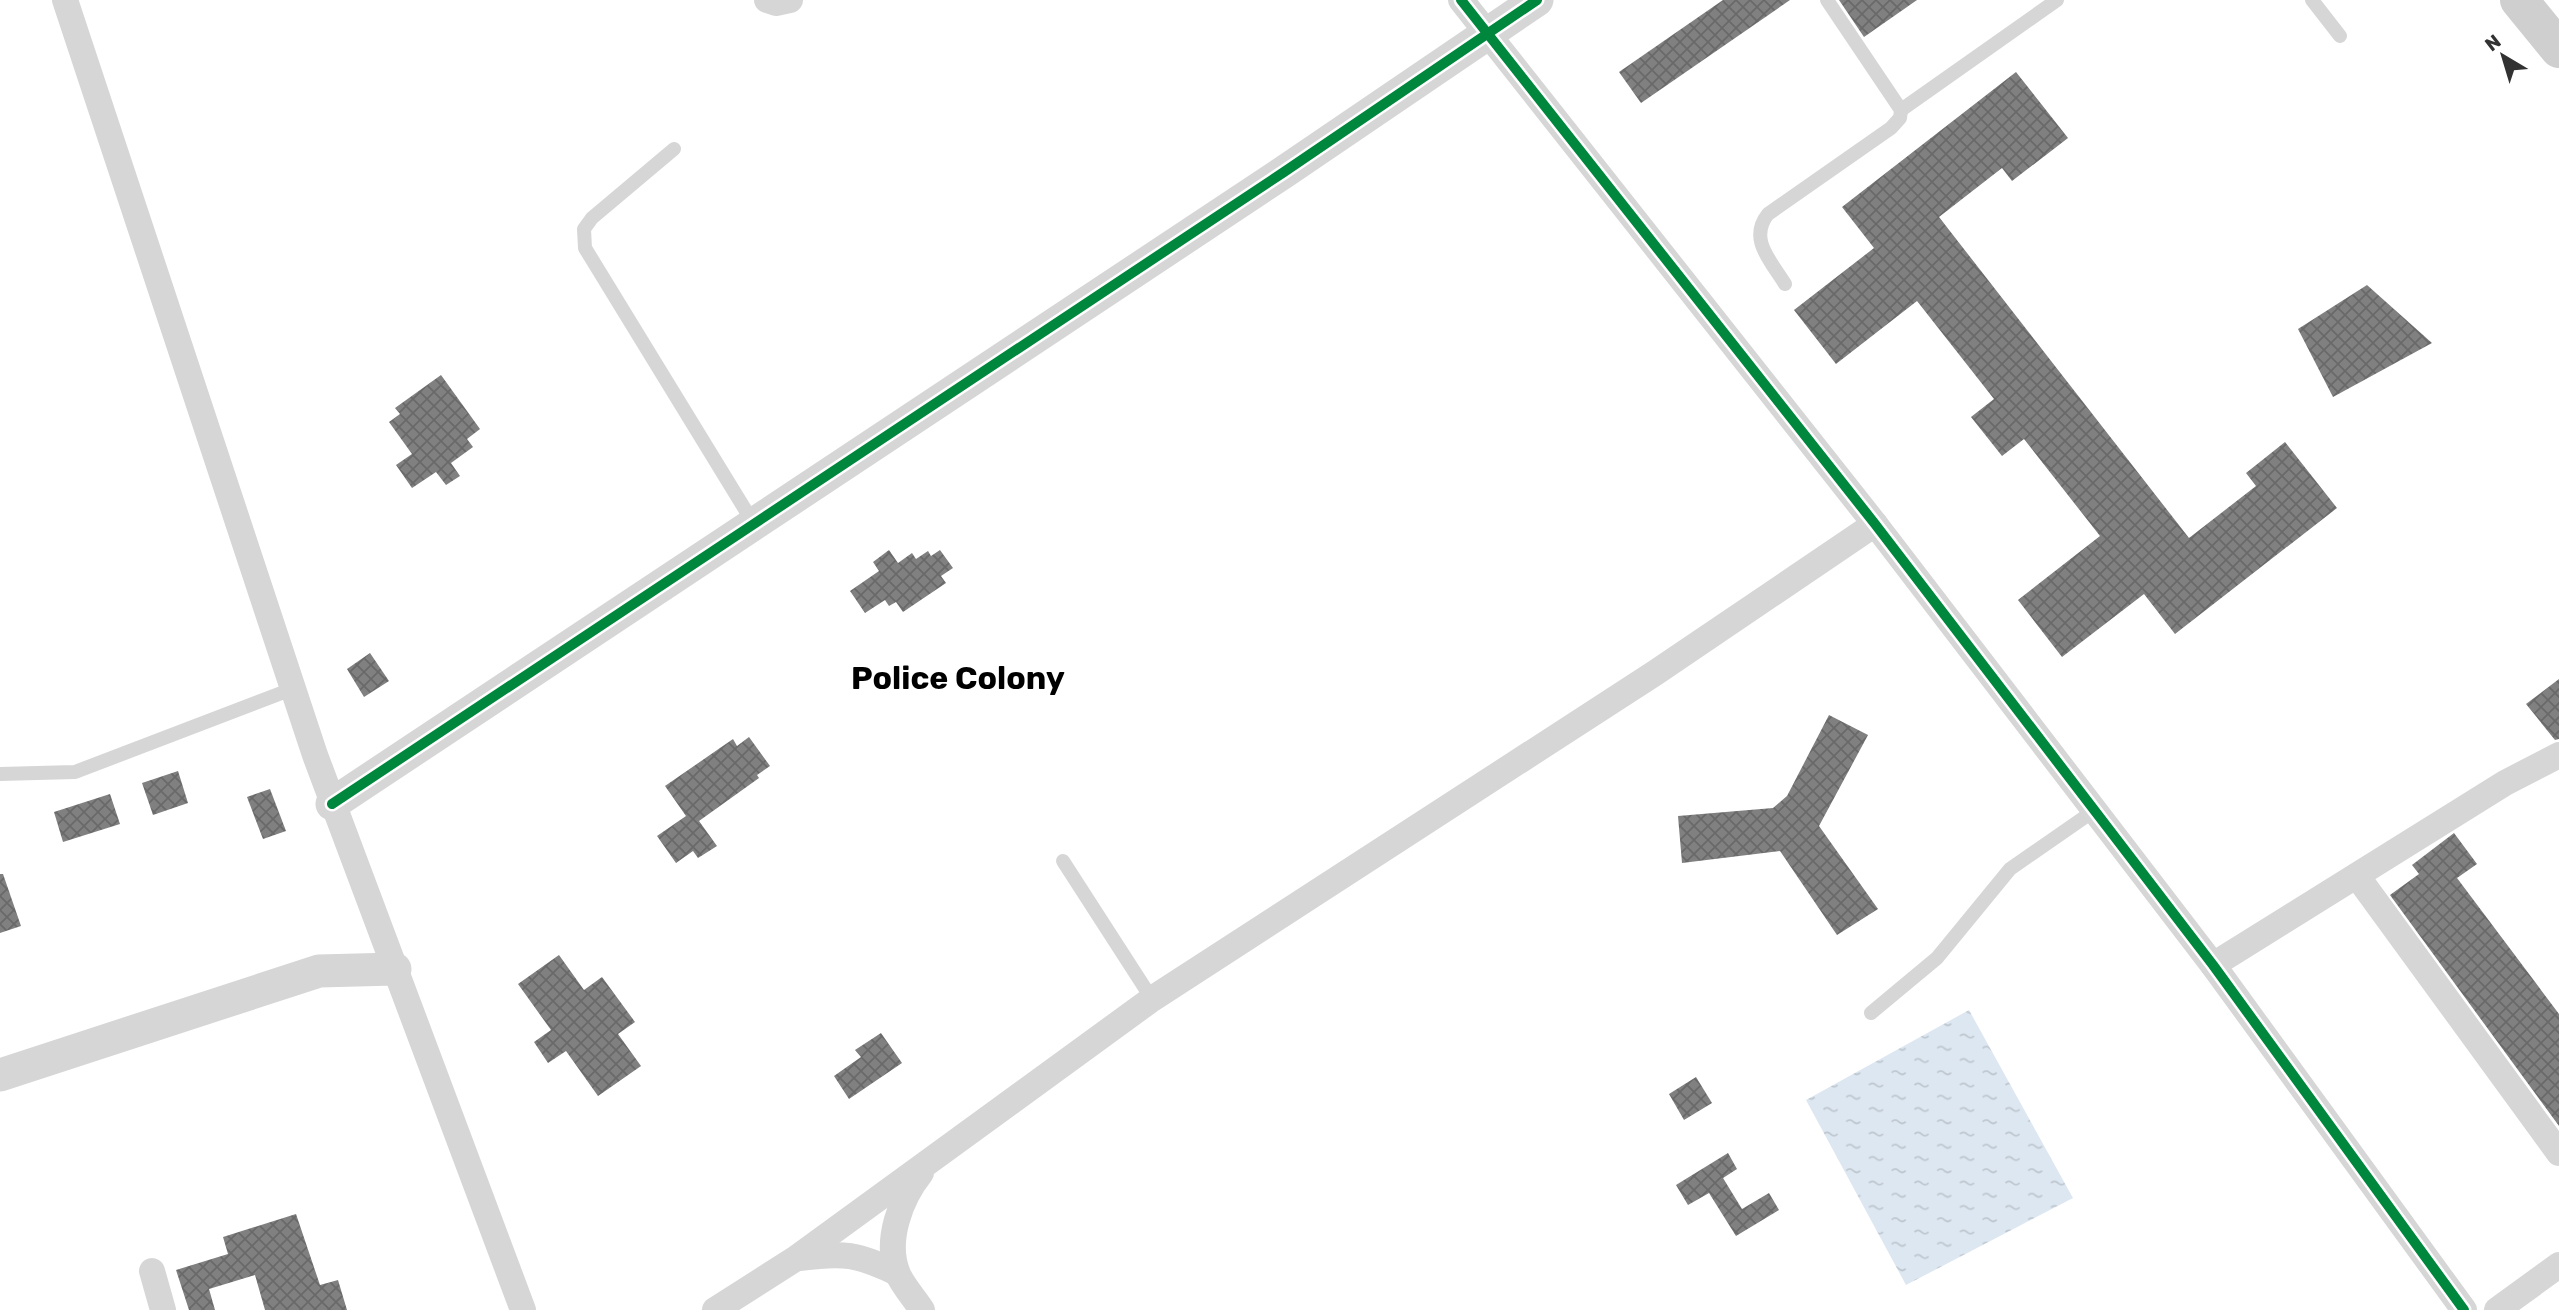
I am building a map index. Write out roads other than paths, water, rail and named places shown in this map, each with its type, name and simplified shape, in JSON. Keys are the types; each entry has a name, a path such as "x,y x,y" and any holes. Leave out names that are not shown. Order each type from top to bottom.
{"main road":[{"path":"2519,0 2559,49"}],"street":[{"path":"65,0 332,804 523,1310"},
{"path":"767,0 776,3 790,0"},
{"path":"1461,0 1875,524 2095,810 2213,965 2464,1310"},
{"path":"332,804 1537,0"},
{"path":"715,1310 795,1259 1152,999 1655,673 1875,524"},
{"path":"2213,965 2505,783 2559,755"},
{"path":"2357,876 2559,1153"},
{"path":"0,1075 319,971 395,969"},
{"path":"897,1273 894,1231 906,1191 935,1155"},
{"path":"795,1259 838,1252 871,1260 897,1273 922,1310"},
{"path":"2497,1310 2559,1265"},
{"path":"152,1271 163,1310"}],"lane":[{"path":"1785,284 1763,249 1758,237 1759,225 1768,214 1891,128 1900,118 1901,110 1827,0"},
{"path":"1901,110 2057,0"},
{"path":"2312,0 2340,36"},
{"path":"674,149 592,218 584,229 585,248 754,524"},
{"path":"0,774 75,772 292,689"},
{"path":"1871,1013 1937,958 2010,869 2095,810"},
{"path":"1063,861 1152,999"}],"water":[{"path":"1969,1010 2073,1198 1906,1285 1806,1100"}],"district":[{"name":"Police Colony","path":"958,678"}]}
